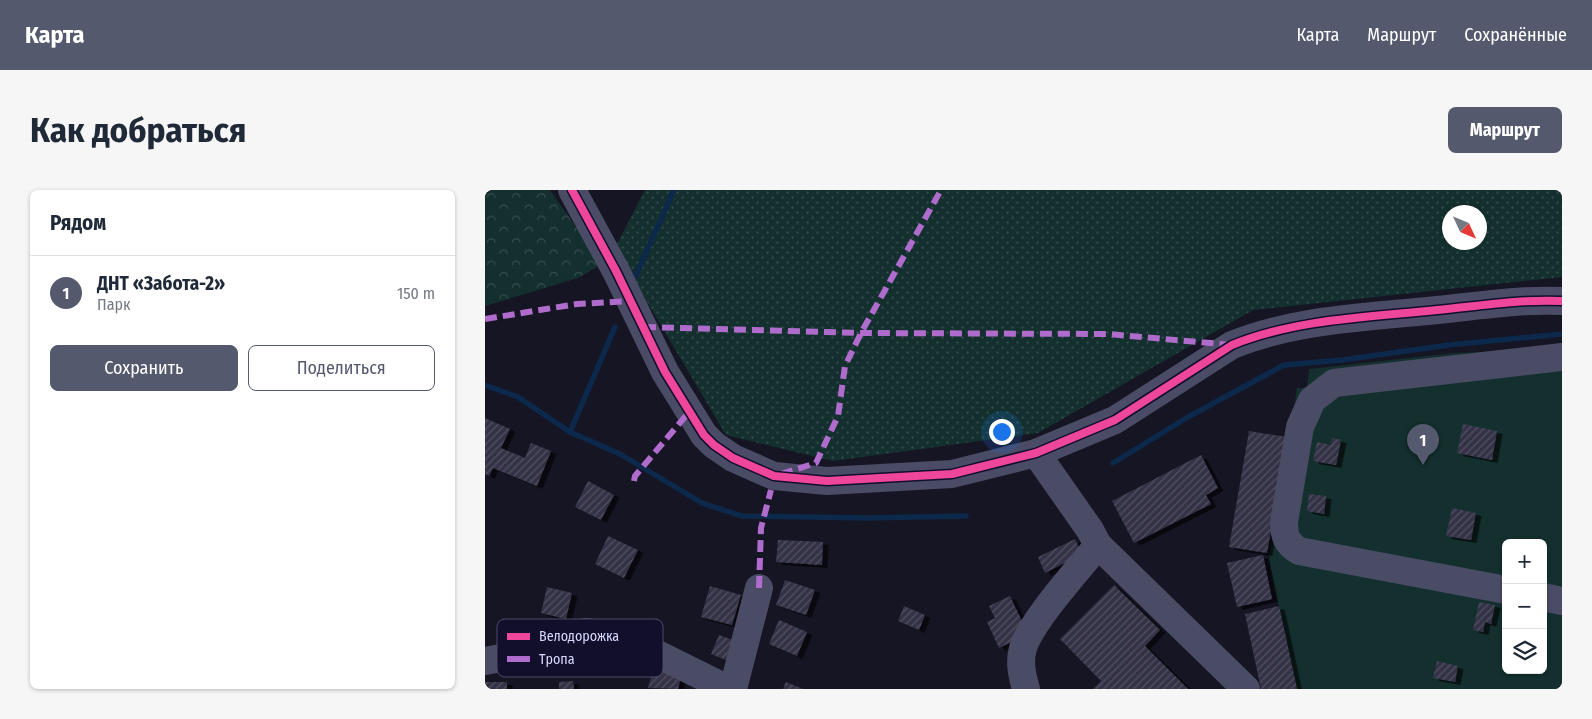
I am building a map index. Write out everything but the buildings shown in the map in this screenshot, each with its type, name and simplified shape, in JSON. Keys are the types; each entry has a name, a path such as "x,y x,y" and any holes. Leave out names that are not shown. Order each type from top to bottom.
{"street":[{"path":"572,190 616,271 665,372 704,435 714,445 733,458 774,476 827,481 952,474 1036,454 1115,420 1232,345 1284,327 1410,312 1540,300 1562,301"},
{"path":"1502,589 1299,551 1290,546 1284,534 1284,522 1299,427 1313,400 1334,383 1562,357"},
{"path":"1036,454 1098,545 1246,689"},
{"path":"1026,689 1021,669 1023,647 1039,620 1098,545"},
{"path":"733,689 759,588"},
{"path":"1547,598 1562,601"},
{"path":"663,657 728,689"}],"green space":[{"path":"485,190 550,190 602,264 578,278 485,306"},
{"path":"645,190 1562,190 1562,277 1253,310 1038,433 833,461 726,435 615,248"},
{"path":"1562,349 1562,689 1297,689 1269,559 1297,388 1307,388 1309,369 1454,353"}],"waterway":[{"path":"632,284 674,190"},
{"path":"570,432 615,327"},
{"path":"1113,463 1188,417 1284,365 1342,360 1449,345 1562,334"},
{"path":"485,385 518,397 570,432 620,454 702,503 742,516 867,518 966,516"}],"marked path":[{"path":"781,474 816,463 838,416 845,366 861,333 941,190"},
{"path":"485,319 577,304 631,301"},
{"path":"644,327 861,333 1108,334 1232,345"},
{"path":"634,481 635,476 689,412"},
{"path":"759,588 761,528 771,490"}],"cycle path":[{"path":"572,190 616,271 665,372 704,435 714,445 733,458 774,476 827,481 952,474 1036,453 1115,420 1232,345 1256,336 1307,324 1359,317 1515,302 1562,301"}],"place":[{"name":"ДНТ «Забота-2»","path":"1423,465"}]}
